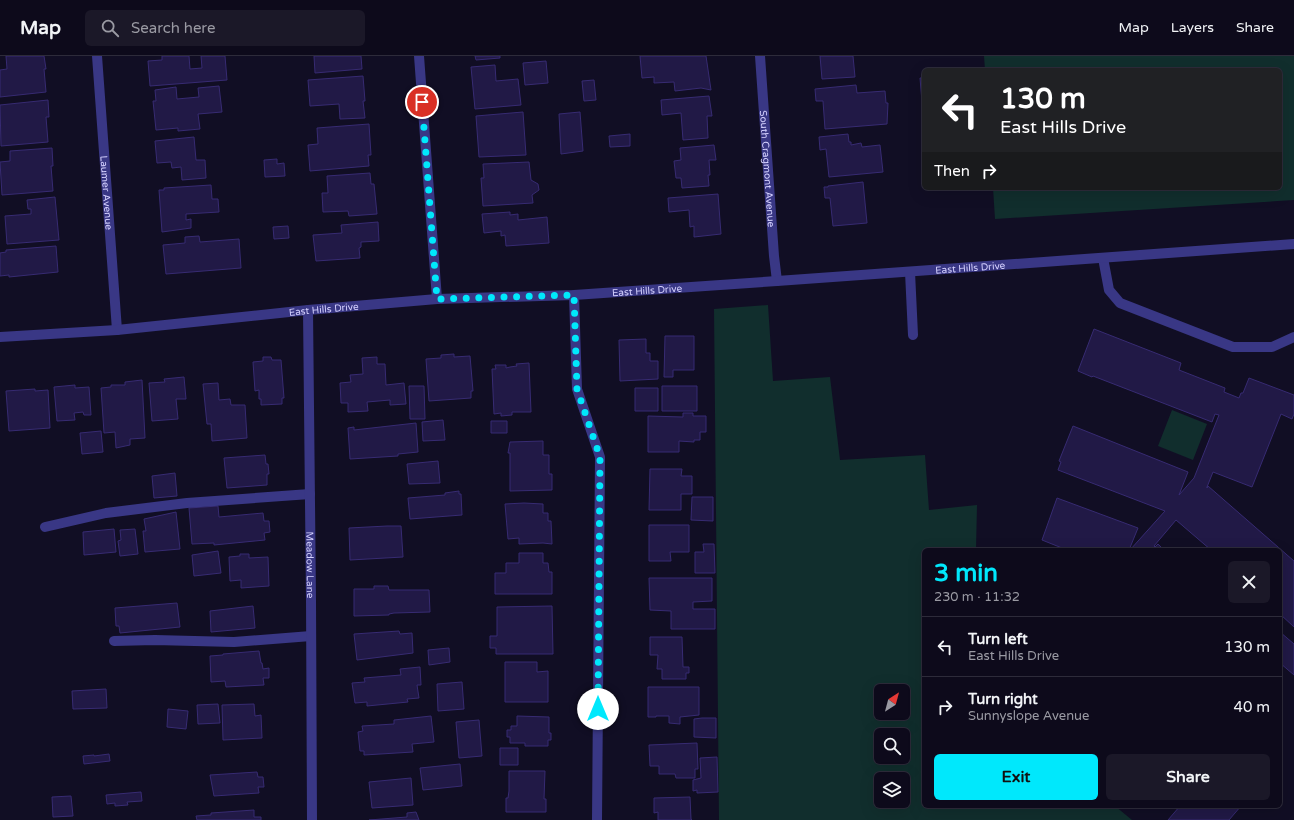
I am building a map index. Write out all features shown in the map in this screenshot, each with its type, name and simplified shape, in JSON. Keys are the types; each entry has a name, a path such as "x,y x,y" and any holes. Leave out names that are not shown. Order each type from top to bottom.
{"street":[{"name":"Laumer Avenue","path":"97,56 117,330"},
{"path":"419,56 437,299"},
{"name":"South Cragmont Avenue","path":"760,56 777,282"},
{"name":"East Hills Drive","path":"0,337 117,330 308,310 437,299 574,295 777,282 1294,244"},
{"path":"1103,258 1109,290 1120,303 1233,347 1272,347 1294,338"},
{"path":"910,272 914,335"},
{"path":"574,295 577,389 600,457 597,820"},
{"name":"Meadow Lane","path":"308,310 312,820"},
{"path":"45,527 106,513 186,503 310,494"},
{"path":"114,641 234,642 311,636"}],"green space":[{"path":"984,56 1294,56 1294,200 995,219 993,190 1282,190 1282,68 985,68"},
{"path":"768,305 773,381 830,377 840,460 925,455 929,510 977,505 976,548 922,548 922,808 1117,808 1132,820 719,820 714,309"},
{"path":"1172,410 1207,424 1193,460 1158,446"}],"building":[{"path":"6,56 44,56 46,69 44,69 46,92 0,97 0,70 7,69"},
{"path":"162,56 189,56 190,69 202,68 201,56 225,56 227,80 150,86 148,61 162,60"},
{"path":"314,56 361,56 362,69 315,73"},
{"path":"475,56 500,56 500,58 476,60"},
{"path":"640,56 706,56 711,90 701,88 675,91 674,82 654,83 654,77 642,78"},
{"path":"820,56 853,56 855,77 822,79"},
{"path":"546,61 548,83 525,85 523,63"},
{"path":"495,65 496,81 518,79 521,105 475,109 471,67"},
{"path":"363,76 365,118 340,119 339,104 310,106 308,80"},
{"path":"920,78 922,78 922,102"},
{"path":"594,80 596,100 584,101 582,81"},
{"path":"856,85 857,93 885,91 886,103 888,103 887,124 825,129 823,101 816,101 815,89"},
{"path":"219,86 222,112 198,114 200,129 178,131 178,128 156,130 153,101 156,101 155,90 176,87 177,99 199,97 198,88"},
{"path":"709,96 712,116 707,116 708,138 683,140 681,113 662,115 661,100"},
{"path":"48,100 49,117 46,117 48,142 1,146 0,105"},
{"path":"523,112 526,155 479,157 476,116"},
{"path":"580,112 583,151 561,154 559,114"},
{"path":"369,124 371,155 368,155 369,166 310,171 308,145 318,144 317,128"},
{"path":"630,134 630,146 610,147 609,136"},
{"path":"848,134 851,145 861,143 862,147 880,145 883,172 829,177 826,149 820,150 819,137"},
{"path":"194,137 196,160 205,160 206,178 182,180 181,167 172,168 171,162 157,163 155,141"},
{"path":"714,145 716,160 709,160 709,186 682,188 681,178 676,178 674,161 681,160 680,148"},
{"path":"52,148 53,166 51,166 53,191 2,195 0,162 10,161 10,151"},
{"path":"277,159 277,164 284,163 285,176 265,177 264,160"},
{"path":"529,162 531,180 538,184 539,190 532,195 533,203 483,206 481,178 484,178 483,164"},
{"path":"370,173 371,184 374,184 377,214 349,216 348,211 323,212 322,193 328,193 327,176"},
{"path":"863,182 867,223 833,226 830,198 825,198 824,187"},
{"path":"211,185 212,199 218,199 219,212 186,214 186,220 191,219 191,228 162,232 159,190 164,190 164,188"},
{"path":"718,194 721,234 694,237 694,226 690,227 689,210 669,212 668,198"},
{"path":"55,197 59,240 7,244 5,216 31,214 31,209 28,209 27,200"},
{"path":"510,212 510,215 518,214 518,220 547,217 549,243 506,246 505,235 501,236 501,231 484,233 482,214"},
{"path":"378,222 379,241 361,242 361,247 359,248 360,258 316,261 313,235 342,233 341,225"},
{"path":"288,226 289,238 274,239 273,227"},
{"path":"199,236 200,242 239,239 241,268 166,274 163,245 185,243 185,237"},
{"path":"56,246 58,272 9,277 9,275 0,276 0,253 6,252 6,250"},
{"path":"1094,329 1181,363 1179,370 1225,388 1224,392 1239,398 1241,393 1243,393 1249,378 1294,395 1294,414 1292,419 1281,414 1252,487 1213,472 1207,487 1208,486 1279,548 1209,548 1176,520 1154,546 1155,547 1158,544 1162,548 1132,548 1165,511 1058,470 1061,462 1059,461 1073,426 1188,472 1179,495 1194,478 1219,415 1215,414 1212,422 1078,371"},
{"path":"665,336 694,336 694,370 673,370 673,377 664,377"},
{"path":"646,339 646,353 650,353 650,361 658,361 658,379 620,381 619,340"},
{"path":"454,354 454,357 470,356 473,391 471,391 471,398 429,401 426,359 441,358 441,355"},
{"path":"263,357 271,357 272,360 281,360 284,398 282,398 282,404 261,405 259,390 255,391 253,362 263,361"},
{"path":"377,357 377,364 385,364 386,385 404,383 406,404 390,405 390,400 367,402 368,411 348,412 348,403 341,403 340,383 351,382 350,375 363,374 362,358"},
{"path":"529,363 531,412 512,412 512,415 501,416 501,413 494,414 492,369 496,369 495,365 506,365 506,368 517,366 516,364"},
{"path":"184,377 186,399 176,399 178,419 152,421 149,383 165,382 164,379"},
{"path":"142,380 145,438 130,439 130,445 116,448 115,432 104,433 101,388 111,387 111,385 125,385 125,382"},
{"path":"218,383 219,400 230,399 231,405 245,405 247,438 212,441 211,424 207,424 203,384"},
{"path":"75,385 75,388 89,387 91,415 84,415 83,412 74,413 75,420 57,421 54,387"},
{"path":"409,386 424,386 425,419 410,419"},
{"path":"662,386 697,386 697,411 662,411"},
{"path":"635,388 658,388 658,411 635,411"},
{"path":"35,389 35,391 48,390 50,428 9,431 6,391"},
{"path":"683,413 693,413 693,416 706,416 706,432 700,432 700,440 694,440 694,442 679,441 679,452 648,452 648,416 683,417"},
{"path":"443,420 445,440 423,441 422,422"},
{"path":"491,421 507,421 507,433 491,433"},
{"path":"416,423 418,452 398,454 398,456 350,459 348,428 354,427 354,430"},
{"path":"101,431 103,452 82,454 80,433"},
{"path":"543,441 543,455 549,455 549,474 552,474 552,490 510,491 510,453 508,453 510,442"},
{"path":"265,455 269,474 267,474 267,485 227,488 224,458"},
{"path":"438,461 440,483 409,484 407,464"},
{"path":"650,469 682,469 681,476 692,476 692,494 681,494 681,510 649,510"},
{"path":"175,473 177,496 154,498 152,476"},
{"path":"459,491 459,494 461,494 462,515 410,519 408,498 445,495 445,493"},
{"path":"692,497 713,497 713,521 691,520"},
{"path":"1057,498 1138,528 1130,548 1062,548 1042,540"},
{"path":"505,504 543,504 543,513 548,513 548,521 551,521 552,544 519,544 519,538 508,539"},
{"path":"218,506 219,517 263,513 264,521 269,521 270,532 264,533 265,540 214,545 214,543 192,544 189,508"},
{"path":"176,512 180,549 145,552 143,531 146,531 144,519"},
{"path":"649,525 689,525 689,552 670,552 671,561 649,561"},
{"path":"401,526 403,557 350,560 349,528"},
{"path":"114,529 116,552 84,555 83,532"},
{"path":"135,529 138,554 120,556 118,541 121,540 120,530"},
{"path":"703,544 714,544 715,573 695,573 695,552 704,552"},
{"path":"218,551 221,573 194,576 192,555"},
{"path":"1282,551 1294,561 1294,627 1282,616"},
{"path":"519,553 543,553 543,563 548,563 549,572 552,572 552,594 495,594 495,573 506,573 506,563 519,563"},
{"path":"240,554 249,554 249,558 268,557 269,586 241,588 241,580 230,581 229,557 240,556"},
{"path":"649,578 712,578 712,601 693,602 693,609 715,609 715,629 671,629 671,611 650,610"},
{"path":"374,586 388,586 389,590 429,590 430,612 354,616 354,589 374,589"},
{"path":"177,603 180,627 120,633 119,626 116,626 115,608"},
{"path":"253,606 255,628 211,632 210,611"},
{"path":"552,606 553,654 496,654 496,648 490,648 490,636 497,636 497,607"},
{"path":"399,631 400,634 412,633 413,653 357,660 354,634"},
{"path":"1282,634 1294,644 1294,675 1282,665"},
{"path":"650,637 682,637 683,667 689,667 689,673 686,673 686,679 662,679 662,669 657,669 658,655 650,655"},
{"path":"449,648 450,662 429,665 428,650"},
{"path":"259,651 263,669 269,668 269,678 263,678 264,685 226,687 225,681 211,682 210,656"},
{"path":"505,662 537,662 537,672 548,671 548,702 505,702"},
{"path":"420,667 421,685 417,685 419,698 407,699 408,702 367,706 367,702 355,703 352,683 365,682 364,678 401,675 400,669"},
{"path":"462,682 464,709 438,711 437,684"},
{"path":"648,687 699,687 699,715 680,717 680,724 669,723 669,716 648,717"},
{"path":"106,689 107,708 73,709 72,691"},
{"path":"218,704 220,723 198,724 197,705"},
{"path":"254,704 255,716 261,715 262,738 223,740 222,705"},
{"path":"168,709 188,711 186,729 167,727"},
{"path":"431,716 434,742 412,744 413,752 364,755 364,751 360,751 358,732 363,731 362,726 394,724 394,720"},
{"path":"517,716 549,717 549,733 551,733 551,740 548,740 548,746 525,746 525,743 510,743 510,737 507,737 507,730 511,730 511,726 517,726"},
{"path":"716,718 716,738 694,737 694,719"},
{"path":"479,720 482,756 459,758 456,722"},
{"path":"697,743 698,769 695,769 695,778 676,778 675,774 659,774 659,766 650,766 649,745"},
{"path":"500,748 518,748 518,765 500,765"},
{"path":"109,754 110,761 84,764 83,756"},
{"path":"717,757 718,792 697,793 697,790 693,791 693,780 701,778 700,758"},
{"path":"460,764 462,786 423,790 420,768"},
{"path":"509,771 545,771 544,799 546,799 546,812 506,812 506,798 508,798 509,791"},
{"path":"257,772 258,777 263,777 264,787 258,787 259,793 214,796 210,775"},
{"path":"411,778 413,805 372,808 369,782"},
{"path":"141,792 142,801 127,802 128,805 115,806 115,803 107,804 106,795"},
{"path":"71,796 73,816 53,817 52,797"},
{"path":"690,797 692,820 658,820 658,812 654,813 654,798"},
{"path":"1178,808 1239,808 1229,820 1168,820"},
{"path":"254,810 254,817 261,817 261,820 197,820 196,816 211,815 211,813"},
{"path":"416,812 419,820 369,820 407,817 407,813"}],"route":[{"path":"422,102 437,299 574,295 577,389 600,457 598,709"}]}
